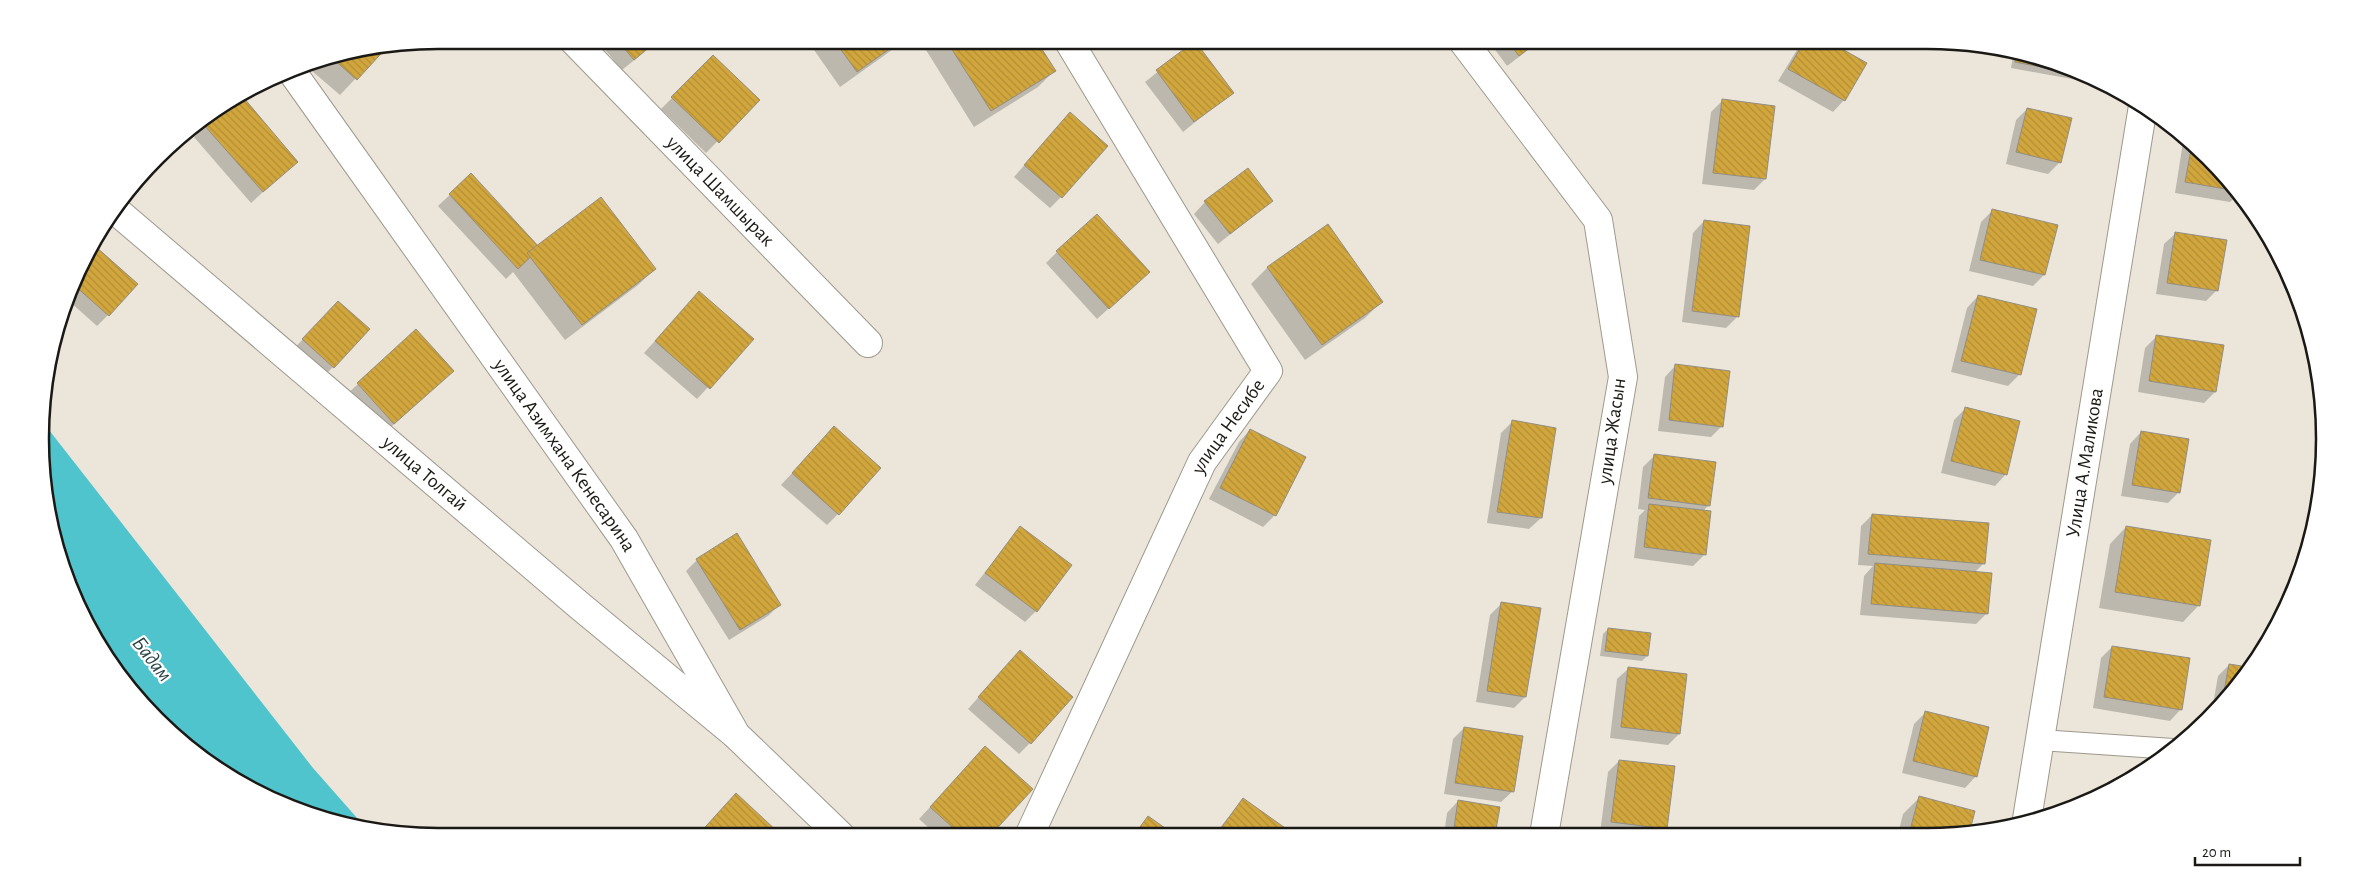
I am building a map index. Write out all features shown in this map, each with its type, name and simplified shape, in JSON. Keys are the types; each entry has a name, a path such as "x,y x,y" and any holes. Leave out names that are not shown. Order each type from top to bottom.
{"street":[{"name":"улица Шамшырак","path":"583,49 868,343"},
{"name":"улица Несибе","path":"1033,828 1202,462 1268,371 1073,49"},
{"name":"улица Жасын","path":"1469,49 1598,220 1623,377 1545,828"},
{"name":"улица Азимхана Кенесарина","path":"295,76 624,539 736,735 833,828"},
{"name":"Улица А.Маликова","path":"2028,815 2142,113"},
{"name":"улица Толгай","path":"120,214 580,606 736,735"}],"lane":[{"path":"2040,740 2164,748"}],"water":[{"name":"Бадам","path":"49,430 313,768 359,820 313,808 289,799 222,763 182,732 129,676 114,655 89,611 69,564 56,515 52,489"}],"building":[{"path":"625,49 647,49 634,60"},
{"path":"840,49 889,49 857,72"},
{"path":"952,49 1042,49 1056,71 991,111"},
{"path":"1184,49 1201,49 1234,93 1194,122 1156,70"},
{"path":"1514,49 1528,49 1519,56"},
{"path":"1800,49 1842,49 1867,63 1845,101 1788,69"},
{"path":"382,53 357,80 337,62"},
{"path":"713,55 760,100 719,143 671,97"},
{"path":"2016,59 2052,69 2015,62"},
{"path":"1722,99 1775,106 1766,179 1713,173"},
{"path":"246,100 298,162 263,192 205,126"},
{"path":"2027,108 2072,118 2061,163 2016,152"},
{"path":"1070,112 1108,146 1062,198 1024,165"},
{"path":"2191,152 2226,189 2185,182"},
{"path":"1248,168 1273,201 1230,234 1204,201"},
{"path":"471,173 540,248 518,269 449,194"},
{"path":"601,197 656,269 582,325 527,253"},
{"path":"1992,209 2058,225 2045,275 1980,260"},
{"path":"1097,214 1150,272 1109,309 1056,251"},
{"path":"1704,220 1750,226 1739,317 1692,311"},
{"path":"1328,224 1383,302 1322,345 1267,267"},
{"path":"2175,232 2227,240 2218,291 2167,283"},
{"path":"98,249 138,284 109,316 78,289"},
{"path":"699,291 754,339 710,389 655,341"},
{"path":"1978,295 2037,309 2021,375 1961,361"},
{"path":"338,301 370,329 334,368 302,339"},
{"path":"416,329 454,371 394,424 357,383"},
{"path":"2156,335 2224,345 2216,392 2149,381"},
{"path":"1675,364 1730,371 1723,427 1669,420"},
{"path":"1965,407 2020,421 2007,475 1951,461"},
{"path":"1512,420 1556,428 1542,518 1497,512"},
{"path":"834,426 881,468 839,515 792,473"},
{"path":"1250,429 1306,457 1276,516 1220,488"},
{"path":"2141,431 2189,439 2180,493 2132,485"},
{"path":"1654,454 1716,462 1710,506 1648,498"},
{"path":"1649,504 1711,511 1706,555 1644,547"},
{"path":"1872,514 1989,523 1985,564 1868,554"},
{"path":"1020,526 1072,565 1037,612 985,573"},
{"path":"2126,526 2211,540 2200,606 2115,592"},
{"path":"737,533 781,605 740,630 696,559"},
{"path":"1875,563 1992,573 1988,614 1871,604"},
{"path":"1501,602 1541,608 1526,697 1487,691"},
{"path":"1608,628 1651,633 1648,656 1605,651"},
{"path":"2112,646 2190,658 2182,710 2104,697"},
{"path":"1020,650 1073,697 1031,744 978,697"},
{"path":"2229,664 2243,666 2236,676 2224,690"},
{"path":"1628,667 1687,674 1680,734 1621,727"},
{"path":"1925,711 1989,727 1977,777 1913,761"},
{"path":"1464,727 1523,736 1514,792 1455,783"},
{"path":"985,746 1033,789 997,828 953,828 930,807"},
{"path":"1619,760 1675,766 1667,828 1611,822"},
{"path":"736,793 774,828 704,828"},
{"path":"1919,796 1975,811 1971,825 1911,828"},
{"path":"1243,798 1285,828 1221,828"},
{"path":"1458,800 1500,807 1496,828 1454,828"},
{"path":"1148,816 1165,828 1139,828"}]}
